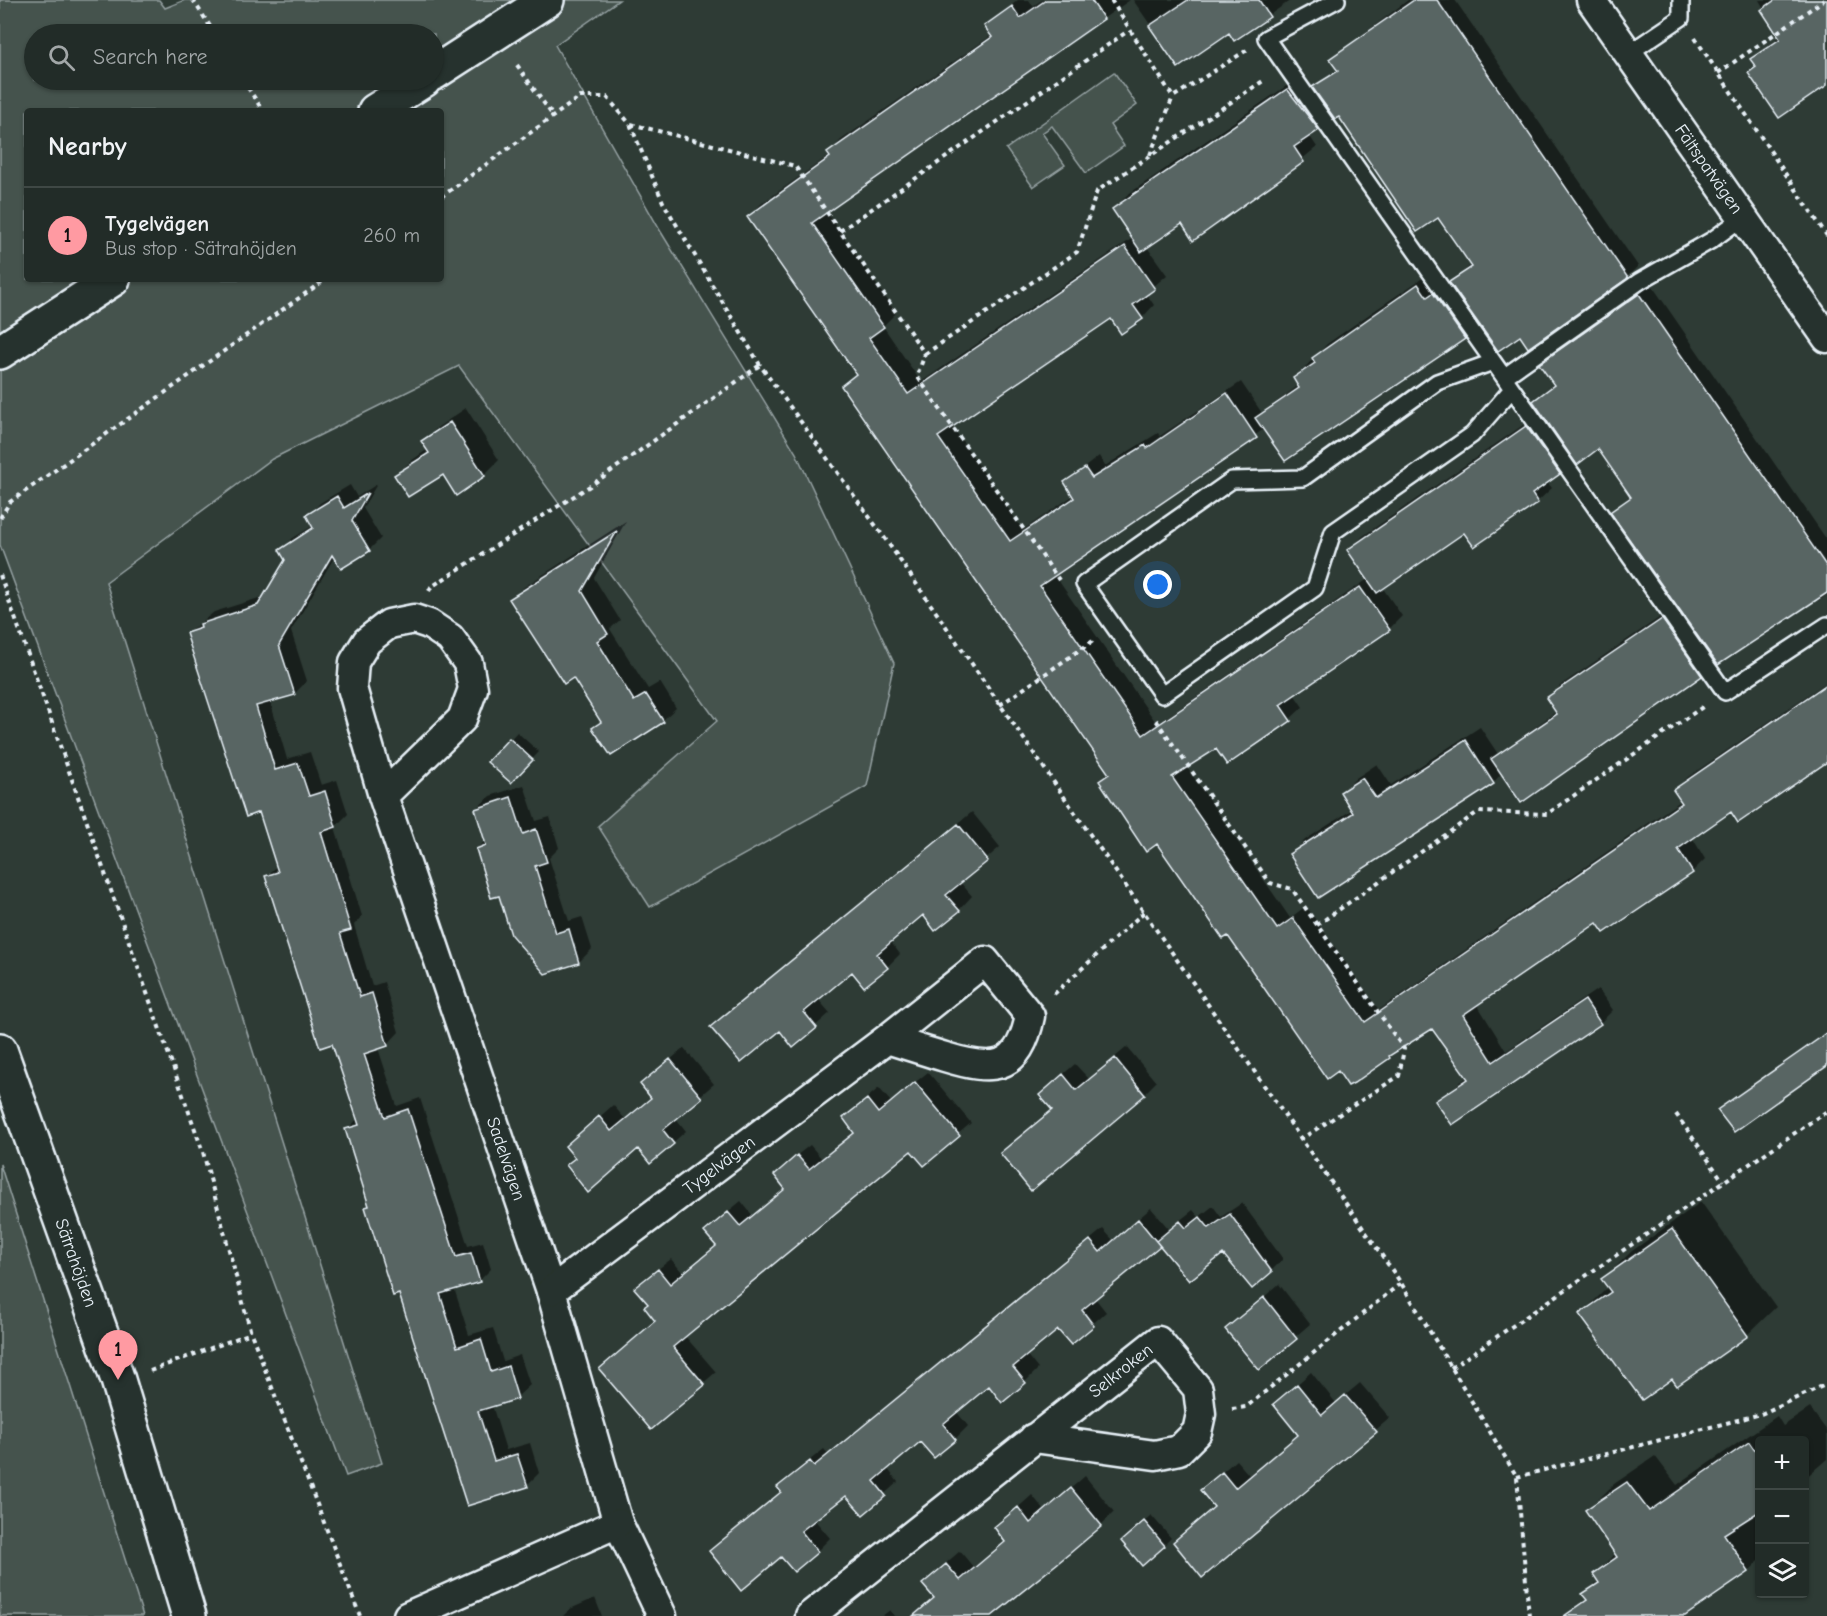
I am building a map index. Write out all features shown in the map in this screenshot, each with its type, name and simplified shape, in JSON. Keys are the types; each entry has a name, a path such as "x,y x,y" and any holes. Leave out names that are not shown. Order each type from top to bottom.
{"street":[{"path":"444,67 547,0"},
{"name":"Fältspatvägen","path":"1591,0 1827,338"},
{"path":"380,108 408,90"},
{"path":"0,351 108,282"},
{"path":"383,796 462,719 473,689 468,663 450,638 429,624 414,619"},
{"name":"Sadelvägen","path":"414,619 389,624 367,641 354,662 352,688 383,796 551,1291 618,1523 662,1616"},
{"name":"Tygelvägen","path":"551,1291 887,1039 985,962 1030,1016"},
{"path":"887,1039 974,1066 991,1067 1007,1060 1020,1048 1030,1016"},
{"name":"Sätrahöjden","path":"0,1050 118,1380 189,1616"},
{"name":"Selkroken","path":"810,1616 1158,1341 1198,1389 1201,1414"},
{"path":"1034,1438 1155,1455 1179,1450 1197,1432 1201,1414"},
{"path":"408,1616 618,1523"}],"lane":[{"path":"1337,0 1266,38 1725,692 1827,625"},
{"path":"1629,53 1681,18 1681,0"},
{"path":"1493,362 1437,382 1303,478 1232,480 1084,584 1162,695 1315,588 1333,532 1472,435 1508,383 1640,281 1712,240 1742,218"}],"path":[{"path":"193,0 209,24"},
{"path":"1111,0 1128,31 1173,97"},
{"path":"1718,73 1824,0"},
{"path":"1681,18 1827,236"},
{"path":"840,231 1128,31"},
{"path":"1149,157 1173,97 1266,38"},
{"path":"517,65 553,116"},
{"path":"925,354 1077,252 1097,191 1285,66"},
{"path":"249,90 261,108"},
{"path":"444,195 580,97 607,97 630,124 663,202 760,365 886,540 1401,1283 1517,1477 1529,1616"},
{"path":"0,518 10,502 322,282"},
{"path":"414,619 431,587 593,484 760,365"},
{"path":"0,575 203,1152 251,1334 360,1616"},
{"path":"1000,705 1114,626"},
{"path":"1317,925 1478,812 1547,814 1725,692"},
{"path":"1030,1016 1144,912"},
{"path":"1451,1368 1827,1111"},
{"path":"1676,1114 1723,1181"},
{"path":"1201,1414 1246,1407 1401,1283"},
{"path":"147,1372 251,1334"},
{"path":"1517,1477 1761,1414 1827,1384"}],"shaded area":[{"path":"0,0 159,0 165,8 185,0 619,0 555,45 661,232 796,453 894,663 867,786 650,907 598,826 717,721 459,366 272,459 106,582 382,1463 346,1476 0,545"},
{"path":"1114,72 1137,105 1110,125 1124,146 1086,173 1052,126 1042,133 1065,165 1033,187 1006,149"},
{"path":"0,1164 143,1616 0,1616"}],"building":[{"path":"1046,0 1091,0 1104,19 812,223 884,327 869,338 908,394 1125,246 1155,289 1133,305 1143,319 1121,334 1111,319 938,437 1010,541 1074,498 1064,482 1085,468 1092,478 1145,445 1147,448 1227,393 1257,438 1040,586 1143,735 1360,587 1390,630 1280,705 1291,721 1227,765 1216,749 1172,777 1277,929 1293,918 1365,1022 1682,803 1673,790 1827,684 1827,762 1738,823 1731,812 1678,849 1693,873 1604,933 1597,923 1463,1015 1493,1062 1585,1000 1601,1024 1452,1125 1435,1101 1468,1079 1432,1029 1389,1056 1390,1058 1348,1086 1338,1071 1327,1079 1228,936 1223,939 1157,844 1146,852 1099,781 1109,774 841,386 856,374 747,217 830,157 827,153 992,37 984,26 1012,6 1020,18"},
{"path":"1188,0 1259,0 1270,17 1234,41 1229,33 1178,68 1149,26"},
{"path":"1414,0 1437,0 1628,278 1528,348 1520,336 1498,351 1449,282 1472,267 1438,218 1417,232 1339,117 1335,119 1312,87 1338,71 1329,59"},
{"path":"1775,0 1827,0 1827,85 1779,118 1748,73 1756,67 1750,59 1780,39 1761,10"},
{"path":"1287,89 1319,130 1294,147 1304,162 1193,241 1182,224 1141,252 1112,209"},
{"path":"1418,284 1427,297 1433,293 1465,339 1285,461 1255,418 1299,388 1293,378 1315,363 1312,358"},
{"path":"1639,294 1827,567 1827,593 1718,665 1610,512 1631,497 1598,449 1577,465 1533,401 1554,385 1539,364"},
{"path":"450,422 485,476 456,496 443,475 408,497 394,475 429,453 421,441"},
{"path":"1526,426 1560,474 1532,494 1538,503 1474,547 1464,533 1377,593 1347,550"},
{"path":"368,493 352,521 370,551 341,569 332,555 279,645 295,695 256,706 275,770 298,763 309,796 325,791 336,827 321,832 351,930 340,933 360,997 372,993 388,1046 364,1054 385,1117 408,1109 456,1257 471,1253 480,1282 440,1294 457,1347 481,1339 491,1372 508,1366 518,1399 478,1411 494,1461 517,1454 528,1487 467,1506 399,1294 393,1296 365,1207 369,1206 345,1129 359,1125 332,1044 320,1048 265,876 278,872 259,812 246,817 186,633 201,628 200,624 258,605 285,560 279,550 313,528 306,515 337,496 344,508"},
{"path":"617,531 582,591 608,634 597,641 634,701 646,694 664,722 611,756 592,728 601,722 573,678 564,684 509,599"},
{"path":"1662,619 1702,676 1521,803 1491,759 1557,714 1546,698"},
{"path":"509,738 533,760 511,783 487,762"},
{"path":"1466,740 1494,784 1318,898 1289,854 1353,813 1340,792 1362,778 1376,798"},
{"path":"511,797 523,834 536,829 547,862 535,866 556,933 569,929 579,963 545,974 511,935 499,896 491,898 476,849 486,845 475,809"},
{"path":"958,824 988,861 946,895 960,911 935,931 923,915 877,954 888,968 864,987 852,972 804,1012 817,1028 793,1048 780,1031 741,1063 710,1027"},
{"path":"1827,1033 1827,1066 1734,1132 1717,1110"},
{"path":"1115,1058 1145,1095 1031,1191 1000,1153 1052,1110 1039,1095 1063,1074 1076,1090"},
{"path":"670,1059 702,1098 663,1130 674,1144 650,1164 638,1149 588,1193 566,1165 575,1158 565,1146 599,1116 611,1131 651,1098 640,1084"},
{"path":"915,1082 960,1136 924,1166 911,1151 673,1347 705,1385 651,1430 599,1369 655,1321 644,1307 648,1304 634,1288 658,1269 670,1284 716,1246 704,1232 728,1212 740,1226 785,1189 774,1175 797,1155 809,1169 854,1133 843,1118 867,1099 878,1113"},
{"path":"1230,1214 1272,1272 1252,1289 1223,1254 1189,1281 1156,1241 1180,1221 1186,1228 1200,1217 1209,1228"},
{"path":"1138,1219 1160,1246 1082,1310 1094,1326 1071,1345 1058,1330 1013,1367 1026,1383 1002,1403 989,1386 943,1424 956,1440 934,1458 920,1442 874,1481 886,1496 863,1515 846,1496 801,1531 818,1552 794,1572 781,1557 741,1591 709,1551 781,1492 777,1487 810,1461 814,1466 1090,1240 1100,1252"},
{"path":"1672,1229 1748,1336 1677,1386 1672,1379 1642,1400 1579,1314 1611,1292 1601,1279"},
{"path":"1264,1297 1297,1339 1259,1370 1225,1329"},
{"path":"1297,1384 1322,1415 1345,1395 1377,1432 1202,1578 1173,1542 1214,1507 1200,1490 1222,1472 1235,1488 1298,1435 1273,1404"},
{"path":"1749,1442 1755,1451 1755,1514 1724,1534 1749,1572 1685,1616 1564,1616 1587,1600 1582,1594 1599,1583 1593,1574 1617,1557 1585,1510 1627,1482 1649,1511"},
{"path":"1071,1488 1102,1526 1069,1554 992,1616 913,1616 934,1598 922,1584 946,1564 960,1580 1005,1542 994,1527 1018,1507 1030,1523"},
{"path":"1144,1521 1165,1546 1142,1566 1121,1541"}],"place":[{"name":"Tygelvägen","path":"118,1380"}]}
